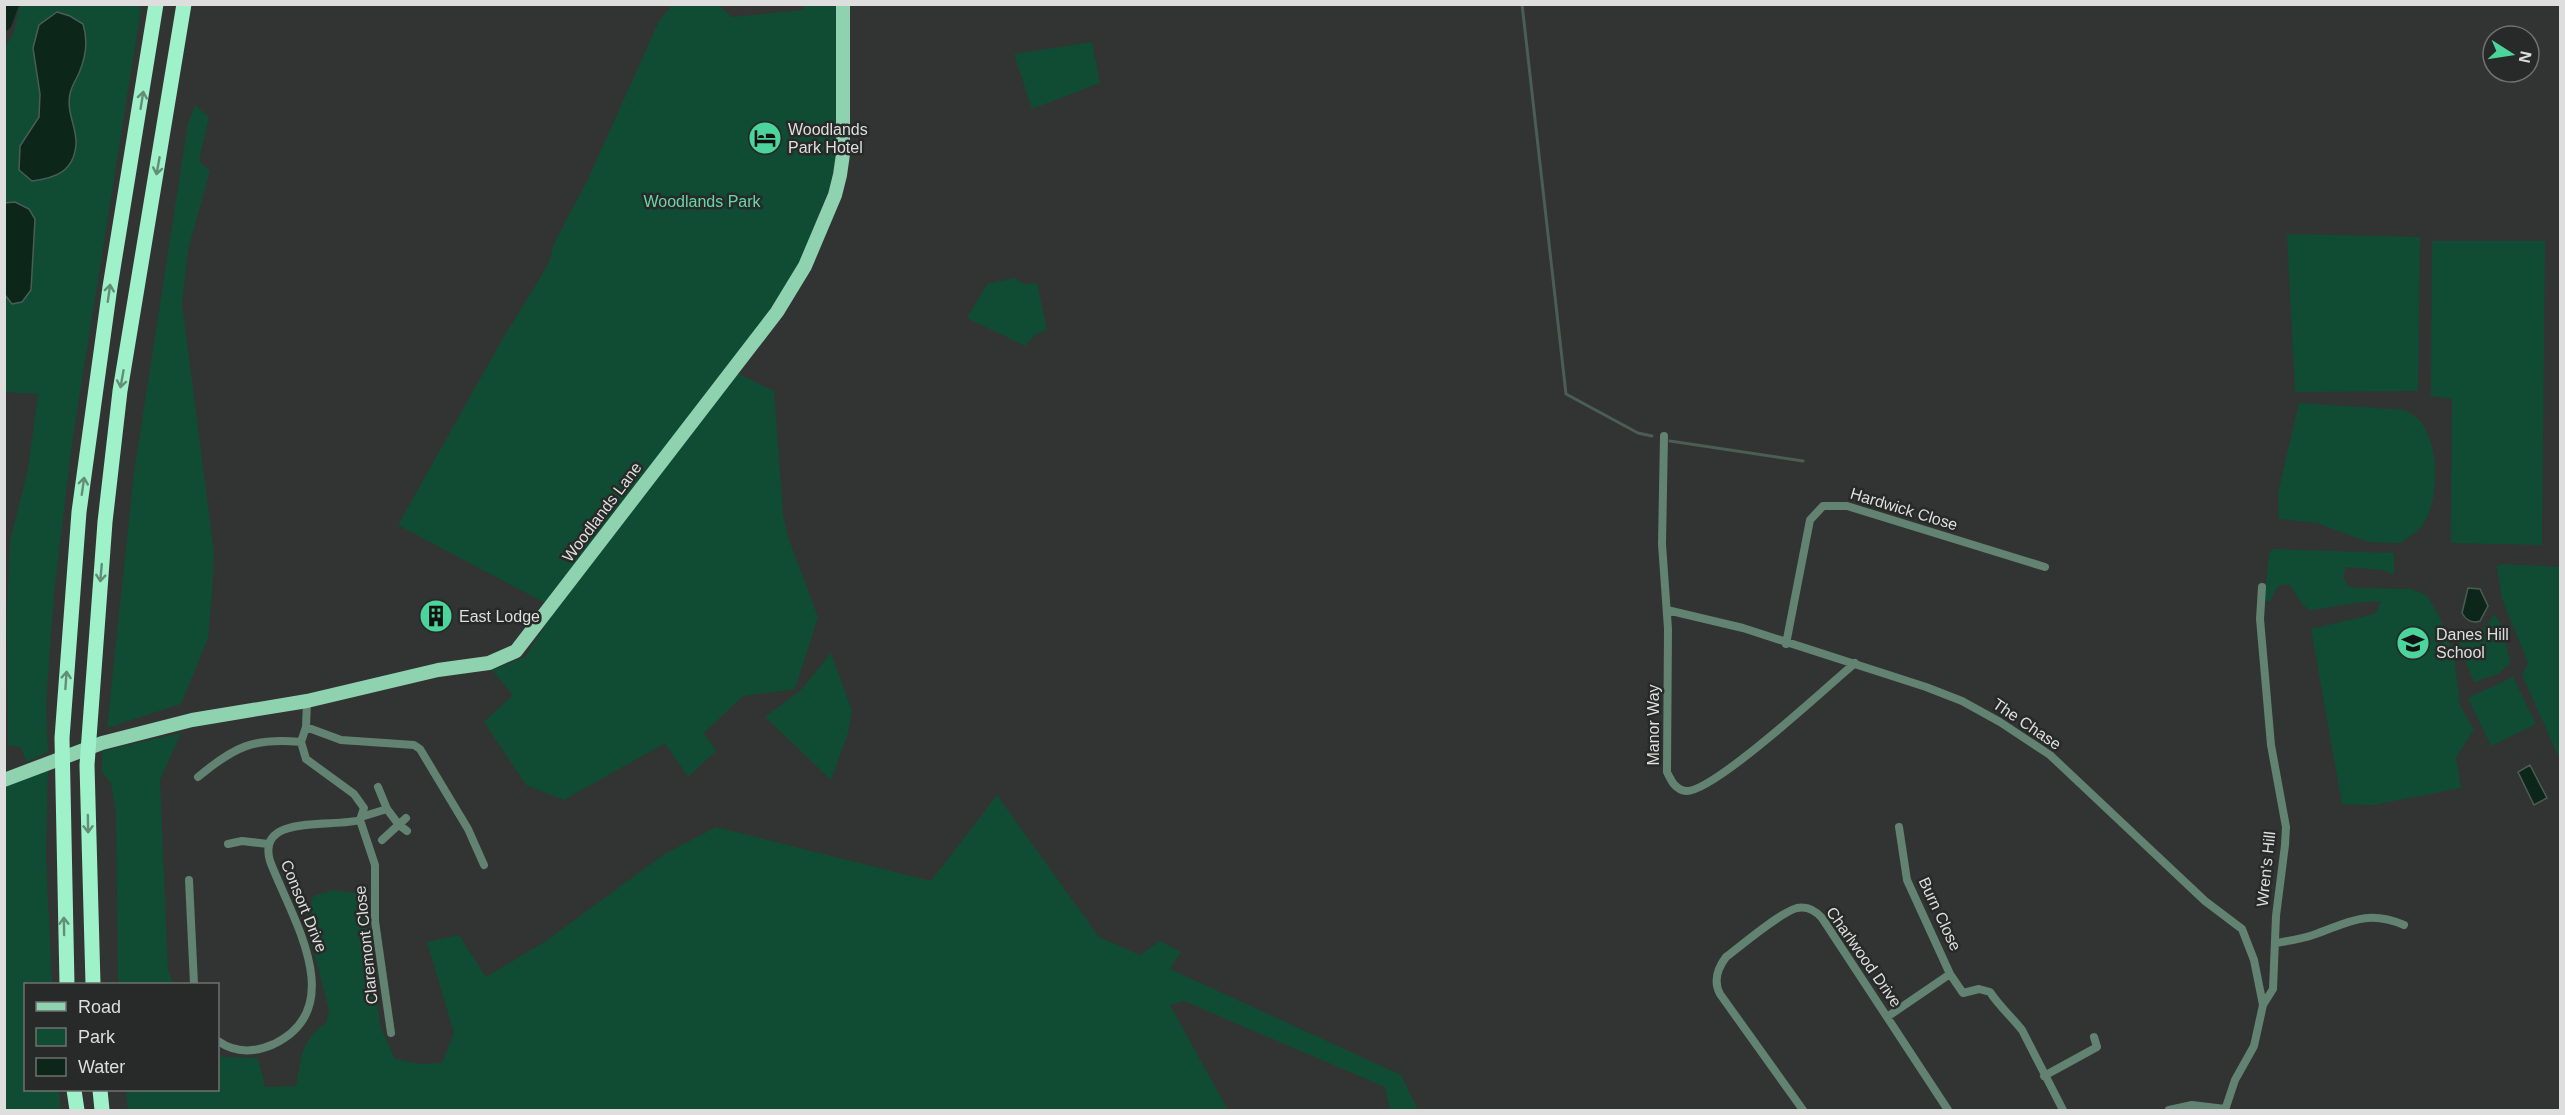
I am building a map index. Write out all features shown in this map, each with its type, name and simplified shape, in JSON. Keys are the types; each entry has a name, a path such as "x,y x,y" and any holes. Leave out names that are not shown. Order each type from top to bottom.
{"highway":[{"path":"68,983 61,784 62,738 79,512 110,287 156,4"},
{"path":"93,983 88,729 120,392 184,4"},
{"path":"74,1091 77,1110"},
{"path":"100,1091 102,1110"}],"main road":[{"name":"Woodlands Lane","path":"4,780 102,743 195,720 307,701 438,670 489,663 516,651 777,312 805,266 835,195 843,154 843,4"}],"street":[{"name":"Manor Way","path":"1664,436 1662,544 1664,589 1668,610 1667,772 1673,783 1680,790 1689,791 1726,771 1855,663"},
{"name":"Hardwick Close","path":"1786,644 1810,520 1823,506 1847,506 2046,567"},
{"name":"Wren's Hill","path":"2225,1110 2235,1080 2254,1046 2263,1005 2273,989 2286,827 2271,745 2260,619 2262,587"},
{"name":"The Chase","path":"1668,610 1743,628 1786,644 1855,663 1962,700 2001,722 2050,756 2205,901 2242,929 2254,960 2263,1005"},
{"path":"307,701 306,727 301,742 306,759 354,794 364,808 361,818"},
{"path":"306,727 341,740 414,745 420,749 468,829 484,865"},
{"path":"198,777 248,744 264,740 301,742"},
{"path":"378,787 387,809 399,825 407,831"},
{"name":"Consort Drive","path":"219,1041 244,1051 261,1049 284,1038 302,1020 309,1008 312,992 310,960 270,861 268,844 272,837 296,826 361,818 387,809"},
{"name":"Claremont Close","path":"361,818 375,865 375,921 391,1033"},
{"path":"382,840 406,818"},
{"name":"Burn Close","path":"1887,1017 1950,974 1907,880 1899,827"},
{"path":"228,844 242,841 268,844"},
{"path":"189,880 194,983"},
{"name":"Charlwood Drive","path":"1803,1110 1717,988 1717,972 1726,957 1789,911 1804,907 1812,909 1822,918 1948,1110"},
{"path":"2276,943 2310,936 2355,918 2376,917 2404,925"},
{"path":"1950,974 1963,993 1979,989 1990,992 2022,1030 2063,1110"},
{"path":"2044,1076 2097,1047 2094,1037"},
{"path":"2169,1110 2192,1105 2225,1110"}],"green space":[{"path":"20,5 139,5 138,9 141,9 72,443 54,593 46,705 48,752 26,762 21,747 8,745 7,619 10,541 28,469 38,394 5,392 5,48 14,31"},
{"name":"Woodlands Park","path":"672,5 718,5 732,17 804,10 804,5 836,5 838,84 836,159 830,186 802,257 766,317 547,604 398,525 503,338 548,265 554,244 589,177 659,21"},
{"path":"1092,42 1100,83 1032,109 1014,54"},
{"path":"195,105 209,117 199,161 210,171 188,250 182,303 214,553 208,638 181,704 107,728 134,472 188,123"},
{"path":"2287,234 2420,237 2418,391 2295,392"},
{"path":"2432,241 2545,241 2542,545 2451,543 2452,399 2431,396"},
{"path":"1015,278 1024,284 1037,283 1047,330 1036,334 1025,346 967,318 987,284"},
{"path":"737,373 774,391 783,514 788,537 818,617 795,689 743,696 704,733 716,751 688,777 665,743 564,800 526,785 484,722 513,695 492,670 525,657 554,612"},
{"path":"2299,403 2405,410 2419,420 2432,447 2435,486 2430,510 2418,530 2401,543 2368,542 2317,523 2279,519 2278,493"},
{"path":"2272,549 2394,553 2394,575 2383,570 2346,567 2343,577 2348,586 2355,588 2412,589 2427,596 2438,614 2454,656 2460,705 2474,730 2456,757 2461,788 2373,805 2342,804 2311,629 2375,614 2381,602 2310,610 2304,606 2289,584 2278,586 2270,601 2264,601 2269,555"},
{"path":"2502,564 2560,567 2560,760 2522,675 2528,663 2502,599 2497,567"},
{"path":"2494,614 2502,625 2510,663 2498,674 2474,682 2458,642 2479,632"},
{"path":"831,653 852,711 848,733 831,780 765,717 801,690"},
{"path":"2513,677 2536,724 2491,746 2468,698"},
{"path":"181,733 160,780 168,970 173,983 118,983 116,812 111,783 102,772 102,751"},
{"path":"48,770 46,856 52,983 24,983 24,1091 59,1091 61,1110 5,1110 4,787"},
{"path":"997,795 1099,937 1140,955 1160,941 1181,952 1170,969 1401,1075 1418,1110 1390,1110 1385,1087 1184,1001 1170,1005 1228,1110 128,1110 126,1091 219,1091 219,1055 223,1057 258,1058 265,1087 296,1086 301,1058 307,1043 311,1036 326,1023 329,1010 307,925 313,896 333,890 361,894 381,1028 395,1059 421,1064 442,1063 454,1033 427,942 459,935 486,977 546,941 663,855 716,827 931,881"}],"water":[{"path":"57,12 70,16 83,24 85,36 86,48 83,61 71,89 69,101 76,144 72,161 62,172 32,181 19,170 20,146 39,117 40,94 33,48 39,25"},
{"path":"15,202 29,209 35,219 31,290 22,302 12,304 5,295 4,203"},
{"path":"2468,588 2480,589 2488,606 2480,621 2470,621 2462,613"},
{"path":"2530,765 2547,798 2534,805 2518,772"}],"waterway":[{"path":"4,23 11,4"},
{"path":"1522,4 1566,394 1638,433 1652,436"},
{"path":"1670,441 1803,461"}],"place":[{"name":"Woodlands Park Hotel","path":"765,138"},
{"name":"East Lodge","path":"436,616"},
{"name":"Danes Hill School","path":"2413,643"}]}
